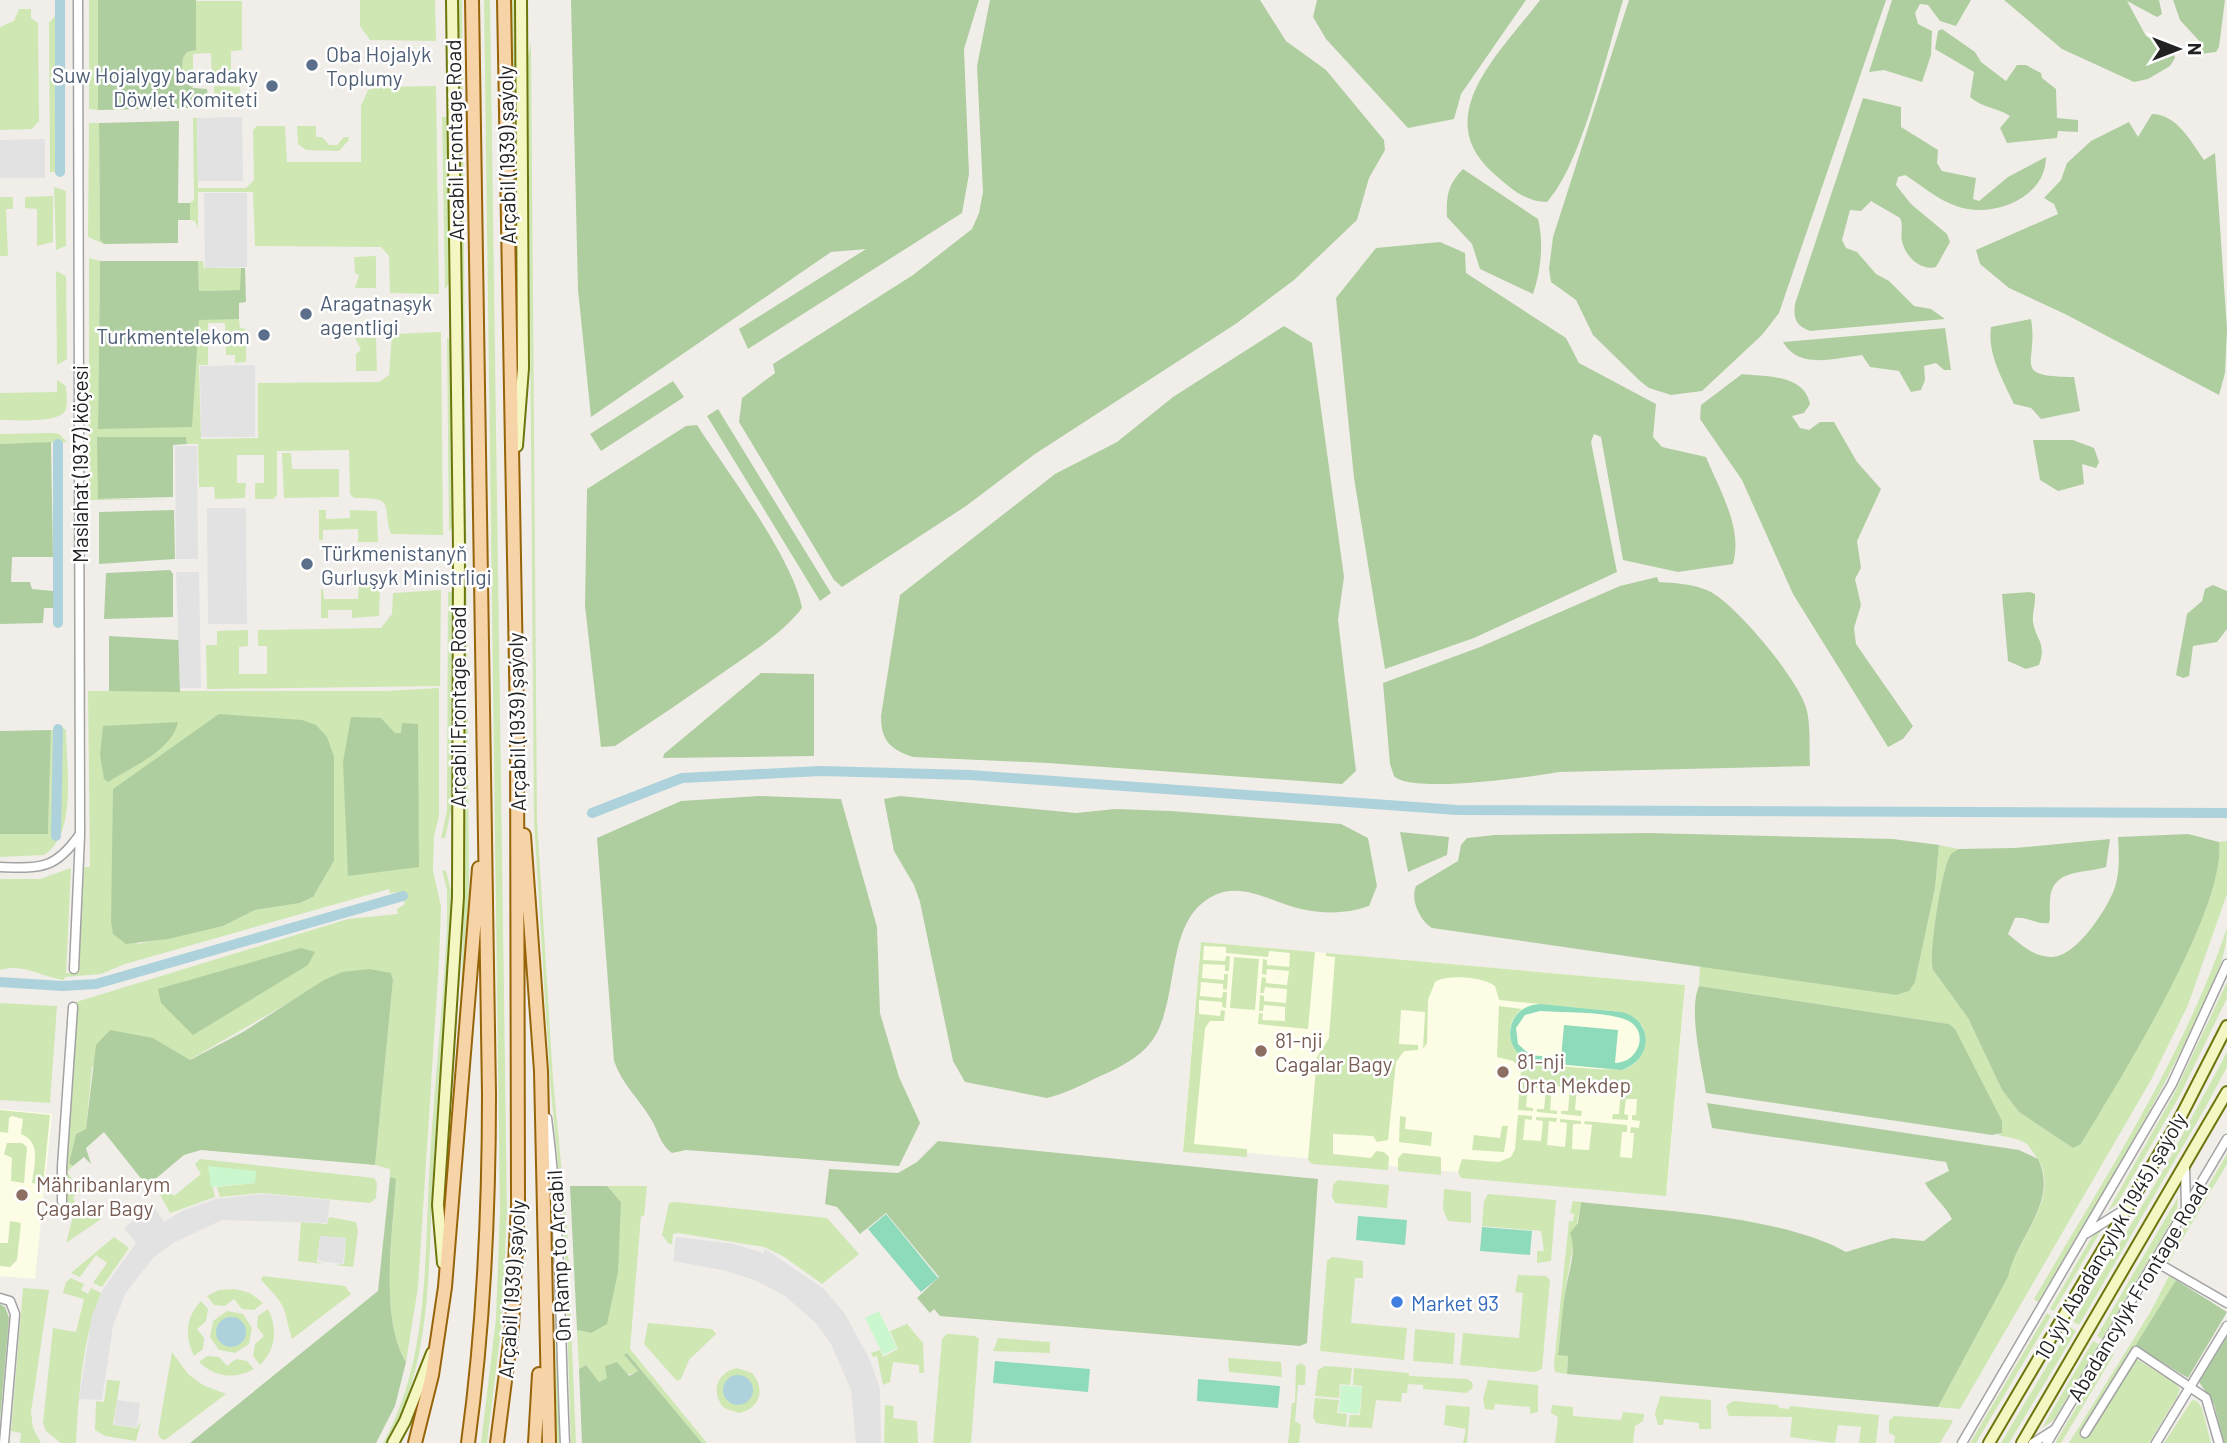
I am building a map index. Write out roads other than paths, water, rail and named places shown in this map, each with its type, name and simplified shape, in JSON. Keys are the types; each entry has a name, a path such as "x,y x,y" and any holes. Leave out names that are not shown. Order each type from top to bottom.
{"main road":[{"name":"Arçabil (1939) şaýoly","path":"468,1443 481,1351 489,1236 485,784 472,0"},
{"name":"Arçabil (1939) şaýoly","path":"497,1443 512,1326 518,1204 517,725 504,0"},
{"path":"517,725 541,1070 548,1443"},
{"path":"415,1443 439,1334 445,1287 485,784"},
{"path":"534,1443 546,1291"}],"street":[{"name":"Maslahat (1937) köçesi","path":"74,969 80,834 78,0"},
{"name":"Arcabil Frontage Road","path":"445,1287 438,1205 458,897 458,520 452,0"},
{"path":"512,504 523,368 520,0"},
{"path":"0,867 37,868 51,864 62,857 80,834"},
{"path":"1962,1443 2172,1084 2227,964"},
{"path":"62,1201 73,1007"},
{"name":"10 ýyl Abadançylyk (1945) şaýoly","path":"1989,1443 2179,1119 2227,1026"},
{"name":"On Ramp to Arcabil","path":"541,1070 554,1175 562,1298 565,1443"},
{"name":"10 ýyl Abadançylyk (1945) şaýoly","path":"2022,1443 2227,1092"},
{"name":"Abadancylyk Frontage Road","path":"2047,1443 2227,1139"},
{"path":"2185,1167 2186,1208"},
{"path":"2085,1234 2129,1206"},
{"path":"2155,1262 2227,1303"},
{"path":"0,1298 10,1301 15,1314 4,1443"},
{"path":"2156,1443 2227,1326"},
{"path":"393,1443 405,1421 439,1334"},
{"path":"2085,1433 2136,1351 2190,1386 2210,1405 2219,1443"},
{"path":"2033,1443 2056,1429"}],"water":[{"path":"231,1317 241,1322 246,1332 241,1342 231,1347 221,1342 216,1332 221,1322"},
{"path":"738,1375 748,1380 753,1390 748,1400 738,1405 728,1400 723,1390 728,1380"}],"waterway":[{"path":"60,0 60,172"},
{"path":"58,444 58,623"},
{"path":"56,836 58,729"},
{"path":"592,813 682,778 821,771 970,775 1457,810 2227,813"},
{"path":"0,982 62,986 96,984 403,896"}],"place":[{"name":"Oba Hojalyk Toplumy","path":"312,65"},
{"name":"Suw Hojalygy baradaky Döwlet Komiteti","path":"272,86"},
{"name":"Aragatnaşyk agentligi","path":"306,314"},
{"name":"Turkmentelekom","path":"264,335"},
{"name":"Türkmenistanyň Gurluşyk Ministrligi","path":"307,564"},
{"name":"81-nji Cagalar Bagy","path":"1261,1051"},
{"name":"81-nji Orta Mekdep","path":"1503,1072"},
{"name":"Mähribanlarym Çagalar Bagy","path":"22,1195"},
{"name":"Market 93","path":"1397,1302"}]}
